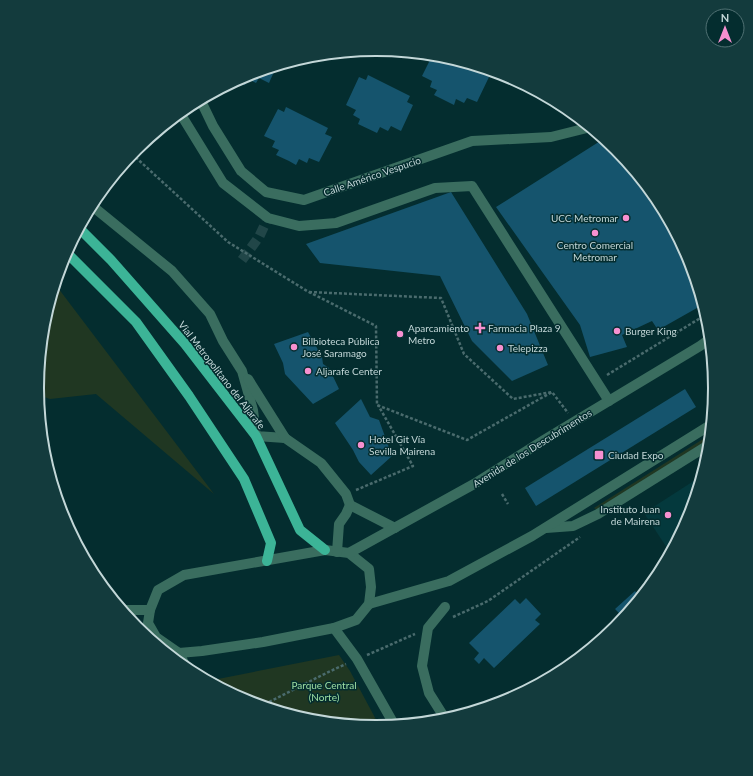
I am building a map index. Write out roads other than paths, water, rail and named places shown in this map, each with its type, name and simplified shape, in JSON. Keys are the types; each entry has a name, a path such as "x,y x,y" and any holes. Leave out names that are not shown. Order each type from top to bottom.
{"main road":[{"name":"Vial Metropolitano del Aljarafe","path":"83,232 111,260 185,344 256,436 300,530 324,550"},
{"path":"71,257 136,322 189,396 244,479 271,543 268,561"}],"street":[{"name":"Calle Américo Vespucio","path":"203,105 241,171 266,192 304,200 472,141 551,137 585,129"},
{"path":"183,118 223,184 268,218 299,226 336,223 435,188 472,186 609,401"},
{"path":"96,209 172,271 210,314 223,341 285,438 321,463 346,494 350,505 395,528"},
{"name":"Avenida de los Descubrimentos","path":"349,553 474,484 706,342"},
{"path":"242,371 253,410 256,436 285,438"},
{"path":"369,604 449,581 502,554 706,428"},
{"path":"544,528 573,526 598,514 704,448"},
{"path":"337,552 339,524 350,505"},
{"path":"150,631 148,623 150,610 158,590 184,575 324,550 349,553 368,569 372,587 369,604 356,620 334,628 202,652 179,653 167,646"},
{"path":"442,714 429,693 422,666 428,628 445,607"},
{"path":"130,610 150,610"},
{"path":"334,628 357,659 392,720"}],"tunnel":[{"path":"242,260 259,237 268,218"}],"place":[{"name":"UCC Metromar","path":"626,218"},
{"name":"Centro Comercial Metromar","path":"595,233"},
{"name":"Farmacia Plaza 9","path":"480,328"},
{"name":"Burger King","path":"617,331"},
{"name":"Aparcamiento Metro","path":"400,334"},
{"name":"Bilbioteca Pública José Saramago","path":"294,347"},
{"name":"Telepizza","path":"500,348"},
{"name":"Aljarafe Center","path":"308,371"},
{"name":"Hotel Git Vía Sevilla Mairena","path":"361,445"},
{"name":"Ciudad Expo","path":"599,455"},
{"name":"Instituto Juan de Mairena","path":"668,515"}],"park label":[{"name":"Parque Central (Norte)","path":"324,690"}]}
